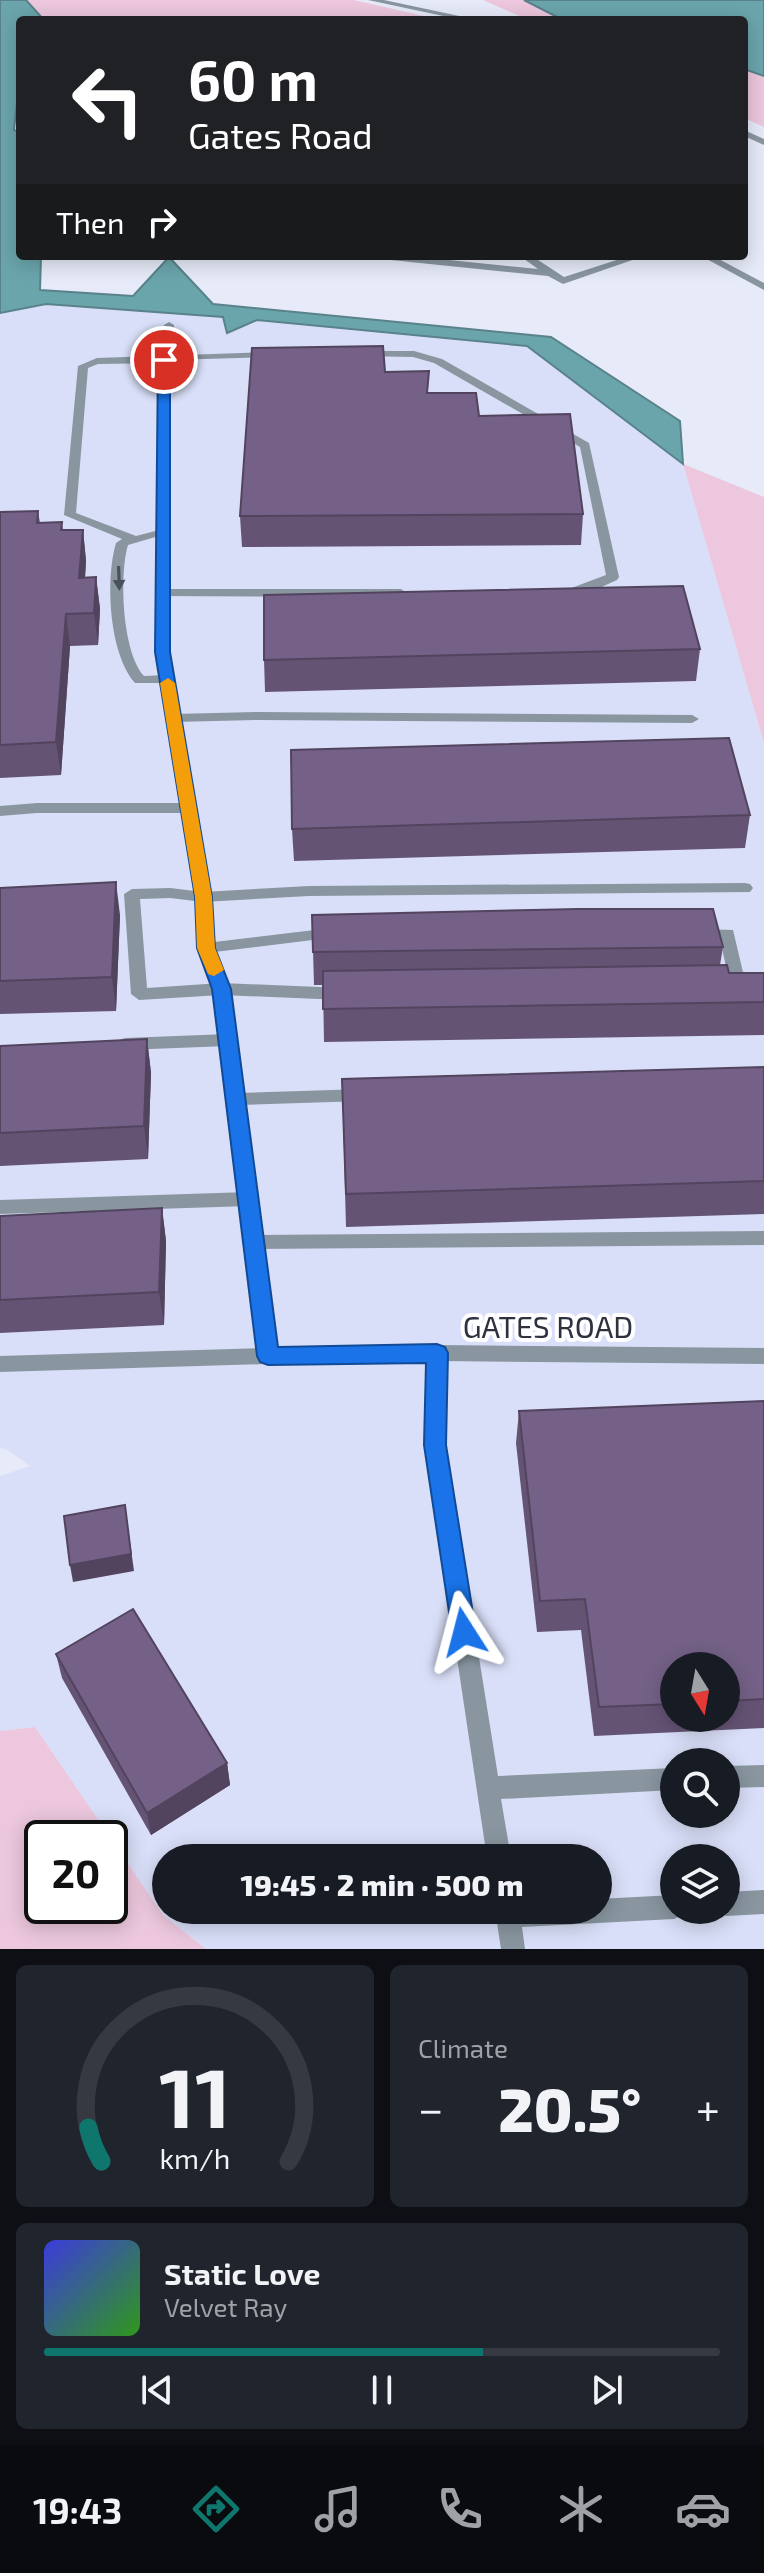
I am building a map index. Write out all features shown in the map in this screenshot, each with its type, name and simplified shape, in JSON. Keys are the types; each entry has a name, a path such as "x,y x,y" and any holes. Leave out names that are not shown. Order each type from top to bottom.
{"street":[{"path":"372,0 454,16"},
{"path":"416,260 548,273"},
{"path":"530,260 563,281 627,260"},
{"path":"713,260 764,287"},
{"path":"169,325 164,358 163,652 203,897 206,948 221,989 238,1099 268,1356"},
{"path":"352,354 414,354 438,361 585,445 613,577 575,593 543,593"},
{"path":"133,539 70,515 83,366 97,361 289,355"},
{"path":"163,533 122,543 118,557 123,645 134,676 140,680 167,679"},
{"path":"163,593 416,593"},
{"path":"174,718 692,719"},
{"path":"0,811 37,808 188,808"},
{"path":"362,994 221,989 139,994 132,894 170,893 203,897 309,891 745,888"},
{"path":"206,948 314,933 346,933"},
{"path":"679,934 727,934 739,989 723,989"},
{"path":"106,1045 228,1040"},
{"path":"238,1099 381,1094"},
{"path":"0,1207 249,1199"},
{"path":"254,1242 764,1238"},
{"path":"437,1353 435,1445 497,1844"},
{"name":"GATES ROAD","path":"0,1364 437,1353 764,1356"},
{"path":"740,1777 764,1776"},
{"path":"488,1788 660,1780"},
{"path":"740,1903 764,1902"},
{"path":"612,1909 660,1908"},
{"path":"509,1924 513,1949"}],"shaded area":[{"path":"0,0 26,0 40,16 16,16 16,260 41,260 40,290 133,296 166,260 172,260 213,304 551,337 680,421 683,464 527,346 257,320 227,333 223,317 46,304 0,313"},
{"path":"26,0 354,0 424,16 40,16"},
{"path":"483,0 524,0 555,16 519,16"},
{"path":"524,0 764,0 764,76 748,70 748,16 555,16"},
{"path":"748,70 764,76 764,127 748,120"},
{"path":"46,304 223,317 227,333 257,320 527,346 683,464 764,743 764,1949 206,1949 174,1924 612,1924 612,1844 152,1844 152,1899 128,1864 128,1820 98,1820 35,1727 0,1731 0,1476 30,1466 0,1448 0,313"},
{"path":"683,464 764,497 764,743"},
{"path":"35,1727 98,1820 24,1820 24,1924 128,1924 128,1864 152,1899 152,1924 174,1924 206,1949 0,1949 0,1731"}],"building":[{"path":"383,346 385,372 429,371 427,393 476,393 479,416 570,414 583,514 240,516 252,348"},
{"path":"38,511 37,523 62,522 61,530 83,530 79,578 96,577 94,613 66,614 56,742 0,745 0,512"},
{"path":"683,586 700,649 264,660 264,595"},
{"path":"729,738 750,815 292,829 291,750"},
{"path":"116,882 112,977 0,981 0,888"},
{"path":"713,909 723,947 313,952 312,915"},
{"path":"727,965 729,973 764,973 764,1002 323,1009 323,971"},
{"path":"147,1039 144,1126 0,1133 0,1046"},
{"path":"764,1067 764,1181 346,1194 342,1079"},
{"path":"162,1208 159,1292 0,1300 0,1216"},
{"path":"764,1401 764,1699 740,1700 740,1652 660,1652 660,1705 599,1707 585,1599 540,1601 519,1411"},
{"path":"125,1505 131,1554 70,1565 64,1516"},
{"path":"133,1609 227,1763 147,1813 56,1654"}],"slow traffic":[{"path":"168,683 203,897 206,948 214,970"}],"route":[{"path":"164,360 163,652 203,897 206,948 221,989 238,1099 268,1356 437,1353 435,1445 464,1632"}]}
